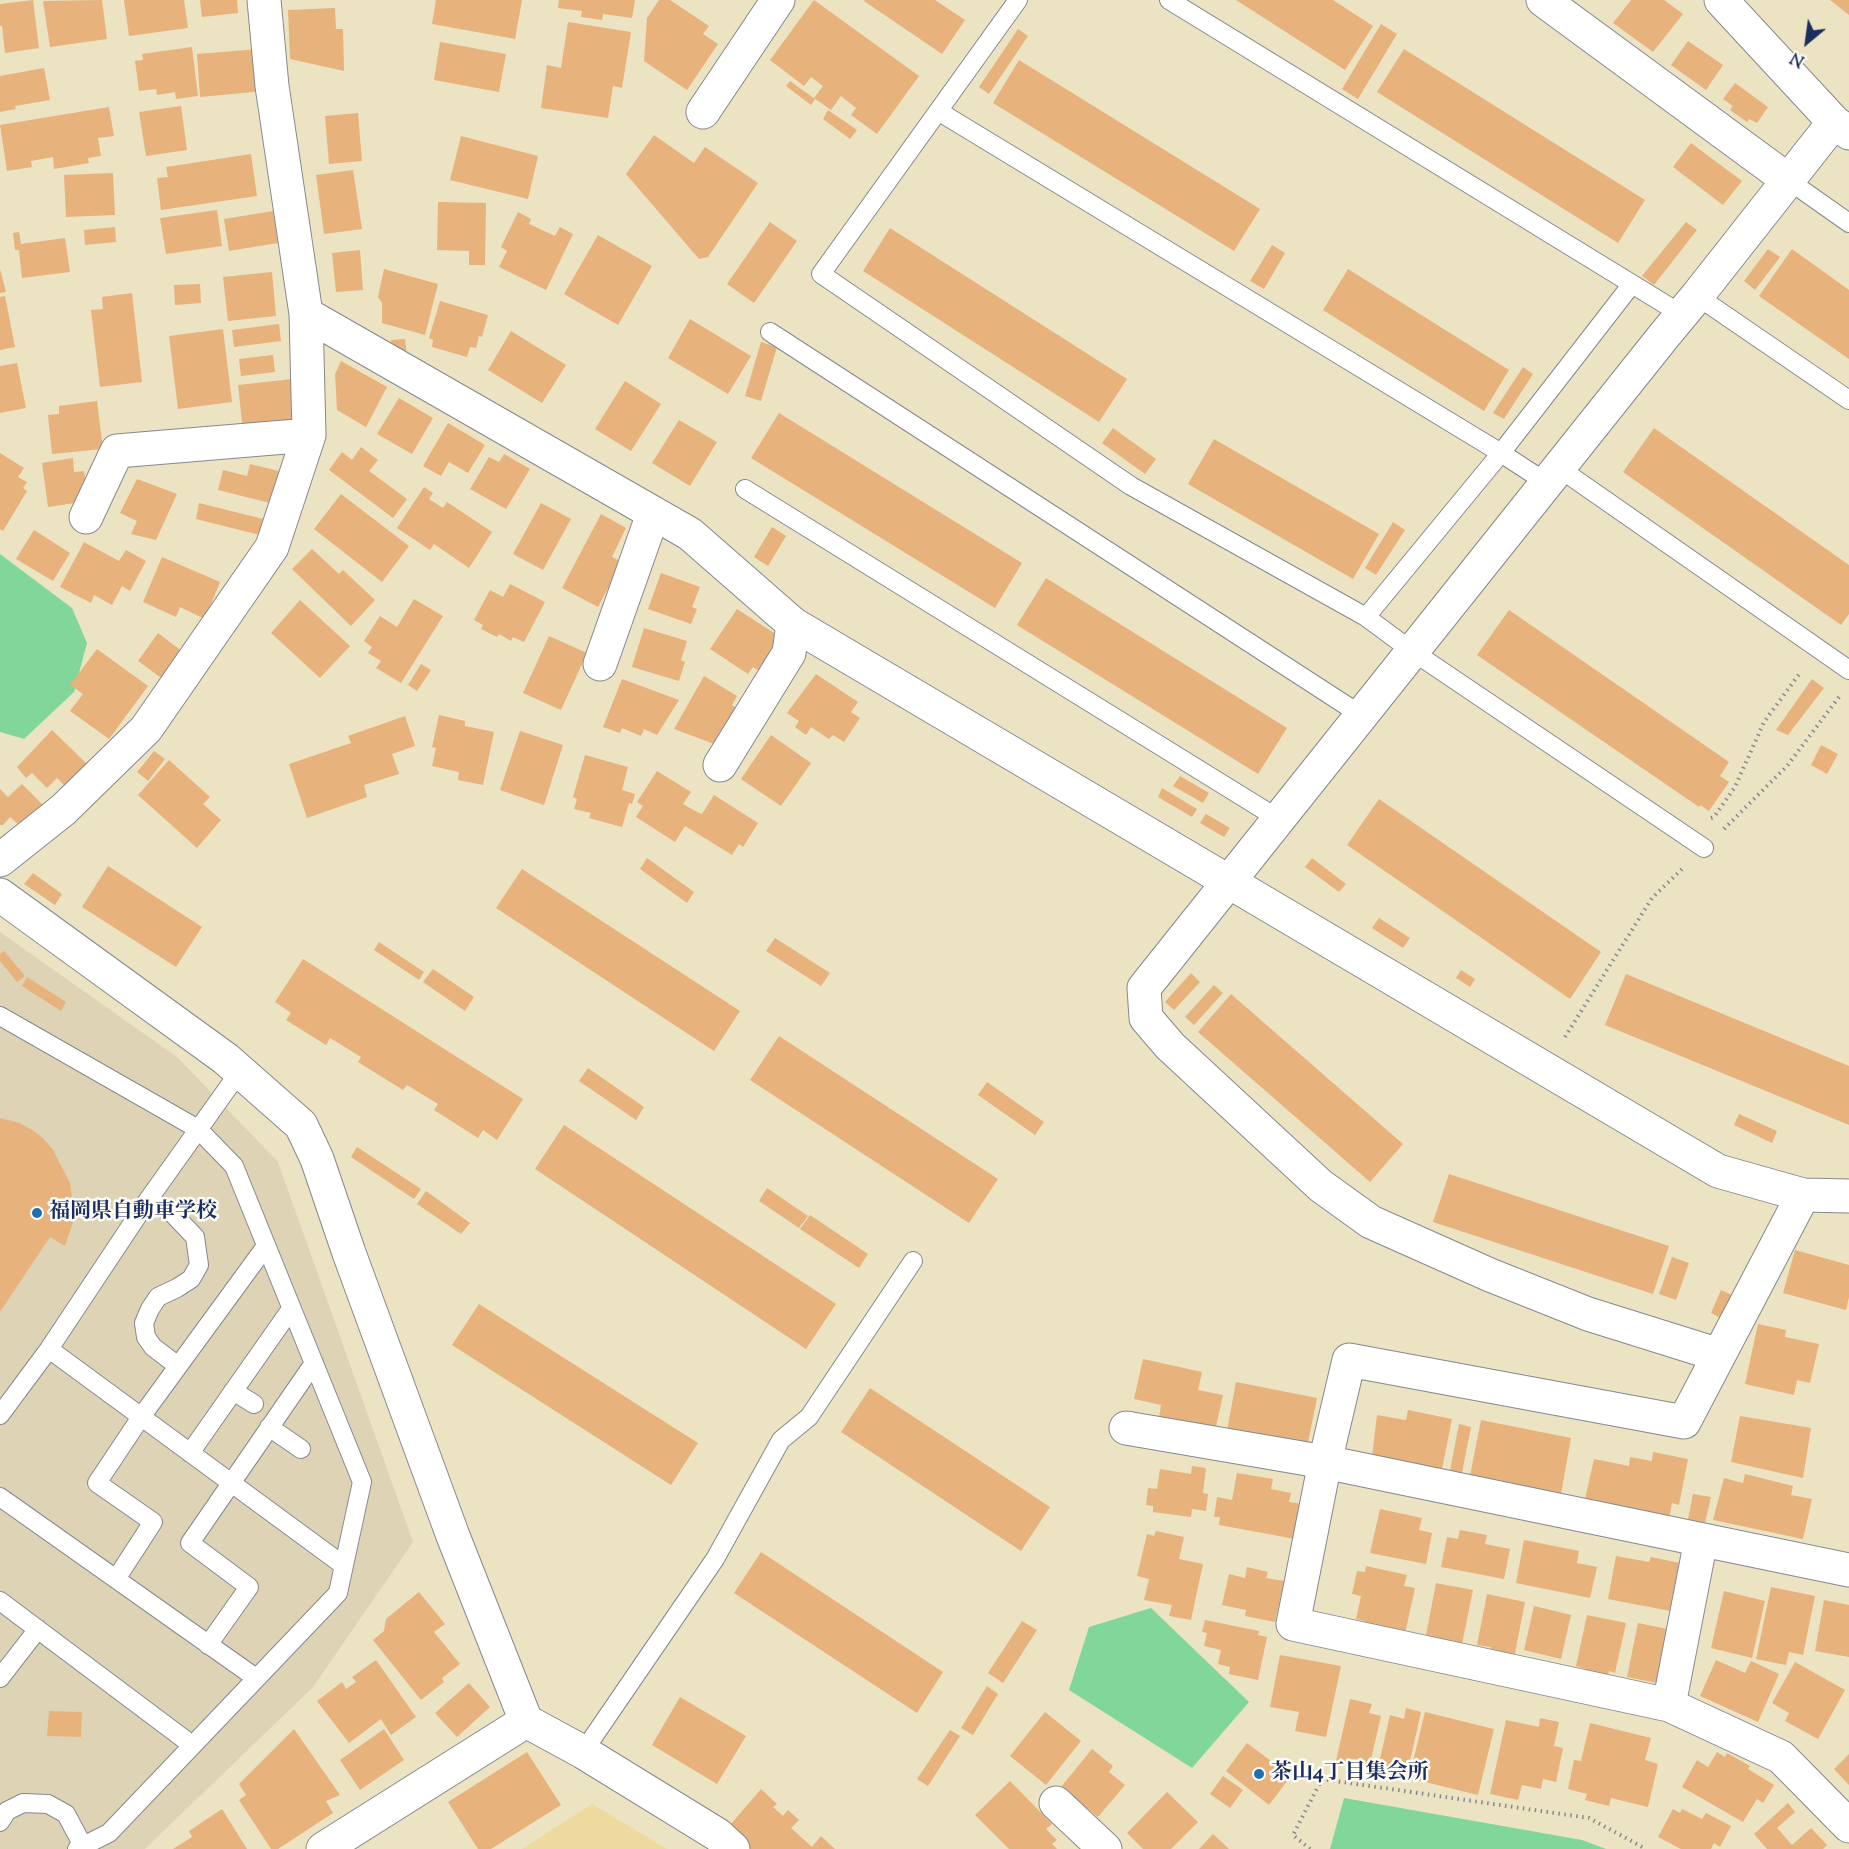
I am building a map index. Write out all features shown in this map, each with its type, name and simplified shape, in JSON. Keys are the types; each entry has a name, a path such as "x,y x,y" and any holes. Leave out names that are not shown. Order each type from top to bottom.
{"street":[{"path":"0,860 63,810 146,729 272,547 309,435 306,314 272,87 264,0"},
{"path":"703,112 778,0"},
{"path":"1543,0 1788,180"},
{"path":"1719,1355 1588,1314 1490,1275 1371,1222 1321,1186 1170,1046 1146,1018 1144,988 1277,818 1788,180 1841,127 1721,0"},
{"path":"306,314 690,534 794,624 1718,1171 1803,1196 1849,1196"},
{"path":"86,517 117,451 309,435"},
{"path":"600,664 654,514"},
{"path":"720,765 789,653 794,624"},
{"path":"0,895 217,1052 300,1125 317,1159 449,1525 526,1720 718,1834 734,1849"},
{"path":"1803,1196 1684,1422 1349,1360 1325,1462 1293,1624 1669,1705 1781,1757 1849,1826"},
{"path":"1126,1428 1325,1462 1849,1570"},
{"path":"1669,1705 1701,1540"},
{"path":"323,1849 526,1720"},
{"path":"1056,1803 1105,1849"}],"lane":[{"path":"1018,0 821,274 1131,486 1366,617 1412,651 1704,848"},
{"path":"1169,0 1632,284 1689,305 1849,400"},
{"path":"938,111 1500,453 1553,475 1849,670"},
{"path":"1788,180 1849,223"},
{"path":"1366,617 1500,453 1632,284"},
{"path":"770,332 1361,715"},
{"path":"745,489 1277,818"},
{"path":"0,1016 198,1129 234,1166 362,1482 338,1593 109,1833 80,1847 66,1814 48,1804 23,1803 7,1812 0,1822"},
{"path":"0,1416 49,1349 148,1200 240,1071"},
{"path":"148,1200 171,1213 195,1237 199,1265 191,1279 158,1297 144,1323 146,1336 153,1347 178,1366"},
{"path":"116,1579 153,1522 97,1483 141,1417 266,1246"},
{"path":"583,1752 715,1559 781,1440 809,1417 894,1286 913,1261"},
{"path":"190,1453 291,1309"},
{"path":"49,1349 344,1565"},
{"path":"208,1645 249,1587 190,1543 314,1363"},
{"path":"233,1391 254,1404"},
{"path":"268,1427 302,1449"},
{"path":"0,1497 256,1678"},
{"path":"0,1600 192,1745"},
{"path":"0,1677 38,1629"}],"path":[{"path":"1680,832 1714,817 1718,812 1735,787 1764,723 1818,649"},
{"path":"1310,1849 1293,1835 1322,1779 1589,1818 1646,1849"}],"shaded area":[{"name":"福岡県自動車学校","path":"0,932 177,1057 278,1162 413,1542 313,1687 145,1849 0,1849"}],"green space":[{"path":"0,554 72,608 87,643 74,692 24,739 0,732"},
{"path":"1151,1608 1249,1702 1192,1768 1069,1690 1089,1627"},
{"path":"1344,1798 1582,1840 1606,1849 1330,1849"}],"sand":[{"path":"592,1804 667,1849 522,1849"}],"building":[{"path":"33,0 39,48 5,53 2,26 0,26 0,4"},
{"path":"102,0 107,39 50,47 43,1"},
{"path":"124,0 184,0 188,28 129,36"},
{"path":"200,0 237,0 238,13 202,17"},
{"path":"436,0 522,0 515,39 432,24"},
{"path":"559,0 635,0 632,18 603,14 602,20 581,17 582,11 558,8"},
{"path":"659,0 670,0 709,26 703,34 718,44 687,90 644,61 647,18"},
{"path":"814,0 919,76 877,134 851,115 856,108 841,96 831,110 814,98 823,86 811,77 804,86 770,60"},
{"path":"865,0 935,0 965,20 942,54"},
{"path":"1236,0 1333,0 1373,26 1345,70"},
{"path":"1631,0 1664,0 1683,14 1653,52 1613,23"},
{"path":"1830,0 1849,0 1849,15"},
{"path":"335,8 336,29 343,29 344,71 290,59 288,10"},
{"path":"568,22 631,32 622,88 613,86 608,118 541,108 547,65 561,68"},
{"path":"1381,24 1397,34 1358,99 1342,89"},
{"path":"1018,29 1028,36 989,94 979,87"},
{"path":"1688,41 1723,65 1706,90 1671,65"},
{"path":"440,42 506,54 499,92 434,80"},
{"path":"192,47 198,96 176,99 175,92 157,95 156,89 139,91 135,61 143,60 142,54"},
{"path":"259,49 264,91 200,97 197,54"},
{"path":"1404,49 1645,200 1618,243 1377,92"},
{"path":"1019,60 1260,209 1234,251 993,103"},
{"path":"44,68 50,100 15,106 16,109 0,112 0,76"},
{"path":"790,81 815,99 811,105 786,86"},
{"path":"1735,83 1768,107 1757,123 1749,119 1747,122 1730,110 1733,106 1723,99"},
{"path":"181,106 187,150 146,156 139,112"},
{"path":"109,107 114,136 98,138 101,156 88,158 89,163 54,169 53,157 31,161 32,167 7,171 0,125"},
{"path":"828,110 857,130 850,139 823,119"},
{"path":"358,113 362,161 329,164 325,116"},
{"path":"654,135 694,163 705,147 758,183 708,257 699,259 626,174"},
{"path":"461,136 538,156 528,199 450,180"},
{"path":"1691,143 1742,181 1723,205 1673,167"},
{"path":"251,154 257,196 161,210 157,178 168,177 166,167"},
{"path":"353,170 362,229 324,234 316,175"},
{"path":"113,173 115,215 66,217 64,175"},
{"path":"438,202 486,203 485,265 469,265 469,251 437,250"},
{"path":"217,210 222,246 166,254 160,218"},
{"path":"273,211 278,243 229,251 224,219"},
{"path":"518,212 531,219 529,224 555,236 560,227 573,234 546,290 499,267 507,251 501,247"},
{"path":"770,222 797,241 754,303 727,284"},
{"path":"1686,222 1697,230 1654,285 1642,276"},
{"path":"115,227 116,242 85,245 84,230"},
{"path":"890,228 1127,379 1099,422 863,271"},
{"path":"19,232 21,244 65,238 70,272 22,278 19,250 15,250 13,233"},
{"path":"598,235 652,266 618,325 564,294"},
{"path":"1272,245 1285,253 1264,289 1250,281"},
{"path":"1768,249 1780,257 1755,290 1744,281"},
{"path":"1792,249 1849,290 1849,359 1759,296"},
{"path":"360,250 363,290 336,292 332,253"},
{"path":"0,269 6,292 0,293"},
{"path":"384,269 438,284 425,335 382,323 382,303 378,297"},
{"path":"1348,269 1509,370 1484,411 1323,310"},
{"path":"272,272 276,316 228,321 223,277"},
{"path":"200,284 201,303 175,305 174,285"},
{"path":"132,293 142,382 100,387 91,310 103,309 102,297"},
{"path":"5,296 15,347 0,350 0,297"},
{"path":"440,301 488,315 482,337 479,336 476,348 470,347 467,357 432,347 433,340 429,338"},
{"path":"690,319 751,356 728,394 668,358"},
{"path":"279,324 281,341 234,347 232,330"},
{"path":"223,329 232,402 178,409 169,336"},
{"path":"511,331 566,365 542,403 488,370"},
{"path":"405,339 408,364 393,359 391,340"},
{"path":"761,342 777,347 761,401 745,396"},
{"path":"273,355 275,372 241,376 239,359"},
{"path":"341,361 387,387 366,427 337,410 335,374"},
{"path":"17,363 26,408 0,413 0,366"},
{"path":"1523,367 1533,374 1504,419 1493,413"},
{"path":"292,379 297,425 243,431 238,385"},
{"path":"625,381 661,404 631,451 595,429"},
{"path":"399,398 433,418 412,454 377,434"},
{"path":"97,401 103,449 52,454 48,415 59,414 59,406"},
{"path":"779,413 1022,563 995,608 751,458"},
{"path":"679,420 717,442 690,486 652,463"},
{"path":"448,423 485,445 468,473 449,462 441,476 423,466"},
{"path":"1113,428 1156,459 1145,474 1102,443"},
{"path":"1654,428 1849,565 1849,614 1841,625 1623,472"},
{"path":"1214,439 1379,534 1353,579 1188,484"},
{"path":"361,447 378,460 369,471 407,499 393,518 329,470 342,452 352,460"},
{"path":"0,453 24,468 18,477 27,482 23,488 27,491 3,531 0,529"},
{"path":"504,454 530,469 506,509 470,489 489,457 499,462"},
{"path":"73,458 74,472 84,471 88,501 48,507 42,463"},
{"path":"250,464 291,474 270,503 218,490 223,470 247,476"},
{"path":"137,479 177,494 156,540 131,534 137,521 120,513"},
{"path":"424,487 433,493 429,499 443,508 447,502 492,532 469,568 434,544 430,550 397,528"},
{"path":"341,494 409,546 382,582 314,529"},
{"path":"199,503 263,519 260,535 196,519"},
{"path":"541,503 571,519 543,570 513,554"},
{"path":"601,514 626,528 612,557 622,562 598,607 562,588"},
{"path":"1393,522 1405,530 1376,575 1365,568"},
{"path":"772,527 786,536 768,566 754,557"},
{"path":"34,530 70,553 53,581 16,559"},
{"path":"84,542 119,561 126,550 146,561 130,591 122,586 112,605 94,595 91,603 60,587"},
{"path":"312,549 339,574 343,570 375,600 351,626 292,569"},
{"path":"162,557 220,582 205,619 180,607 176,617 143,602"},
{"path":"661,573 700,587 692,607 697,609 691,624 648,609"},
{"path":"1046,578 1287,728 1258,774 1017,625"},
{"path":"510,584 545,602 524,642 513,637 511,641 499,634 497,637 481,629 483,625 474,620 490,590 503,597"},
{"path":"414,599 443,616 401,683 376,668 381,661 368,653 372,647 364,641 380,616 397,627"},
{"path":"300,600 350,646 320,678 271,633"},
{"path":"737,609 777,635 778,651 764,674 753,667 748,674 710,649"},
{"path":"1509,610 1729,762 1720,776 1729,782 1709,811 1700,805 1699,807 1477,655"},
{"path":"644,628 687,641 681,660 685,662 679,681 632,667"},
{"path":"158,633 183,652 164,680 138,661"},
{"path":"549,636 587,653 561,710 523,693"},
{"path":"97,649 148,686 109,739 70,711 83,694 70,685"},
{"path":"421,664 431,670 417,691 408,685"},
{"path":"816,674 858,702 851,712 860,718 844,742 833,735 829,739 811,727 806,735 795,727 799,721 787,713"},
{"path":"704,676 737,696 732,705 744,713 717,745 674,729"},
{"path":"622,679 679,700 657,735 644,729 641,736 622,728 620,733 603,727"},
{"path":"1812,679 1824,688 1788,735 1776,730"},
{"path":"439,715 465,721 465,726 494,732 483,785 458,780 459,772 432,766 436,748 432,747"},
{"path":"405,716 415,746 392,754 399,774 364,785 367,797 307,818 289,764 351,743 348,736"},
{"path":"52,730 87,764 66,787 57,778 47,788 32,773 26,778 17,767"},
{"path":"520,731 563,745 544,805 500,790"},
{"path":"771,735 811,763 781,806 741,779"},
{"path":"1821,745 1838,754 1827,774 1811,765"},
{"path":"154,751 165,759 148,781 137,772"},
{"path":"585,755 628,767 622,790 635,794 632,804 629,803 622,827 589,818 591,813 574,809 577,799 573,797"},
{"path":"169,760 210,797 203,804 221,820 197,848 138,795"},
{"path":"657,771 691,792 683,804 695,811 702,814 714,795 758,823 743,847 739,844 732,855 685,826 675,842 636,817 643,806 637,802"},
{"path":"1180,776 1209,793 1203,803 1173,786"},
{"path":"22,784 43,805 34,819 18,824 10,817 3,825 0,825 0,789 8,797"},
{"path":"1162,788 1197,809 1192,817 1158,797"},
{"path":"1379,799 1601,952 1570,999 1347,845"},
{"path":"1206,814 1230,828 1224,837 1200,823"},
{"path":"647,858 694,892 687,903 640,869"},
{"path":"1312,858 1346,884 1339,892 1305,867"},
{"path":"108,866 202,927 176,967 82,907"},
{"path":"522,869 740,1011 714,1051 496,908"},
{"path":"33,873 62,894 55,905 24,884"},
{"path":"1379,918 1410,938 1403,948 1372,928"},
{"path":"775,938 830,973 821,986 766,951"},
{"path":"379,942 424,972 419,980 374,950"},
{"path":"4,951 25,976 17,982 0,961 0,954"},
{"path":"303,959 523,1099 497,1140 483,1130 478,1138 434,1110 438,1104 407,1085 403,1090 358,1062 361,1057 330,1038 326,1045 286,1020 291,1013 275,1002"},
{"path":"433,969 474,997 465,1011 423,982"},
{"path":"1461,970 1475,979 1470,987 1456,978"},
{"path":"1191,973 1200,982 1174,1010 1165,1002"},
{"path":"1626,974 1849,1066 1849,1125 1605,1025"},
{"path":"27,977 66,1002 61,1011 22,986"},
{"path":"1214,985 1223,993 1194,1025 1185,1017"},
{"path":"1231,994 1403,1144 1370,1182 1198,1032"},
{"path":"779,1036 998,1179 969,1223 750,1080"},
{"path":"588,1068 644,1107 636,1120 579,1081"},
{"path":"987,1082 1044,1122 1035,1135 978,1095"},
{"path":"1739,1114 1777,1131 1772,1143 1734,1125"},
{"name":"福岡県自動車学校","path":"0,1118 20,1123 32,1130 53,1150 70,1183 73,1222 65,1246 50,1237 0,1312"},
{"path":"564,1125 836,1304 806,1349 535,1169"},
{"path":"357,1147 421,1189 414,1199 351,1157"},
{"path":"1449,1174 1669,1246 1653,1294 1433,1222"},
{"path":"767,1188 808,1216 799,1228 759,1201"},
{"path":"426,1191 470,1223 461,1234 417,1204"},
{"path":"810,1215 868,1254 859,1268 800,1229"},
{"path":"1795,1250 1849,1265 1849,1297 1846,1310 1783,1293"},
{"path":"1672,1257 1689,1263 1676,1300 1659,1294"},
{"path":"1721,1290 1734,1296 1723,1319 1711,1313"},
{"path":"479,1304 698,1443 671,1485 452,1345"},
{"path":"1758,1324 1786,1330 1785,1337 1819,1344 1810,1383 1797,1380 1794,1395 1745,1384"},
{"path":"1143,1359 1202,1372 1198,1390 1223,1395 1215,1431 1159,1418 1161,1405 1134,1399"},
{"path":"1236,1382 1317,1398 1306,1452 1226,1436"},
{"path":"870,1388 1050,1507 1021,1551 841,1432"},
{"path":"1408,1410 1452,1419 1440,1479 1371,1465 1377,1415 1406,1420"},
{"path":"1740,1416 1811,1428 1803,1478 1731,1462"},
{"path":"1481,1420 1571,1438 1561,1494 1470,1476"},
{"path":"1459,1424 1471,1427 1460,1483 1448,1481"},
{"path":"1653,1452 1688,1459 1679,1505 1672,1503 1668,1524 1585,1499 1594,1459 1629,1466 1630,1457 1652,1461"},
{"path":"1192,1466 1206,1468 1203,1493 1208,1494 1206,1511 1192,1509 1191,1517 1153,1512 1153,1506 1146,1505 1148,1488 1157,1489 1160,1469 1191,1474"},
{"path":"1237,1473 1273,1479 1271,1489 1291,1493 1289,1502 1302,1504 1295,1539 1219,1525 1220,1517 1214,1517 1217,1497 1232,1500"},
{"path":"1745,1474 1793,1486 1791,1495 1812,1499 1803,1539 1713,1520 1724,1478 1743,1483"},
{"path":"1693,1494 1711,1497 1704,1528 1687,1524"},
{"path":"1380,1509 1422,1518 1419,1530 1432,1533 1426,1564 1370,1553"},
{"path":"1460,1530 1487,1535 1485,1544 1510,1549 1504,1579 1441,1567 1447,1537 1458,1539"},
{"path":"1156,1531 1184,1537 1179,1559 1203,1564 1191,1620 1169,1616 1172,1605 1144,1600 1149,1579 1137,1576 1147,1534 1154,1536"},
{"path":"1524,1540 1579,1551 1577,1563 1597,1567 1590,1598 1516,1583"},
{"path":"761,1552 943,1672 917,1713 734,1593"},
{"path":"1616,1556 1649,1562 1651,1557 1680,1563 1670,1611 1608,1599"},
{"path":"1366,1566 1407,1575 1404,1586 1415,1588 1403,1643 1362,1635 1365,1621 1356,1619 1361,1596 1352,1594 1357,1571 1365,1572"},
{"path":"1247,1567 1268,1572 1266,1578 1284,1581 1275,1622 1245,1616 1246,1610 1222,1605 1229,1574 1245,1578"},
{"path":"1436,1583 1473,1590 1460,1654 1430,1648 1432,1636 1426,1635"},
{"path":"1771,1587 1815,1596 1803,1655 1789,1652 1786,1665 1756,1659"},
{"path":"1724,1591 1765,1601 1752,1658 1711,1648"},
{"path":"419,1592 445,1624 434,1632 460,1664 442,1678 444,1682 421,1700 373,1640 384,1631 386,1619"},
{"path":"1487,1594 1525,1602 1514,1658 1490,1653 1491,1647 1477,1645"},
{"path":"1824,1600 1849,1605 1849,1657 1815,1651"},
{"path":"1534,1606 1571,1615 1561,1659 1524,1650"},
{"path":"1587,1615 1626,1623 1615,1673 1609,1671 1607,1678 1585,1674 1586,1669 1576,1666"},
{"path":"1205,1620 1259,1631 1258,1635 1267,1637 1258,1680 1229,1674 1230,1667 1218,1664 1221,1650 1204,1646 1207,1633 1202,1632"},
{"path":"1022,1621 1037,1630 1003,1683 988,1673"},
{"path":"1638,1623 1672,1630 1662,1684 1627,1677"},
{"path":"1280,1655 1341,1666 1326,1737 1295,1731 1299,1712 1270,1707"},
{"path":"376,1660 416,1717 391,1735 381,1719 349,1743 317,1701 342,1682 346,1689 356,1682 352,1677"},
{"path":"1716,1660 1745,1673 1751,1661 1779,1674 1758,1722 1700,1696"},
{"path":"1795,1662 1845,1690 1818,1739 1785,1721 1789,1713 1772,1703"},
{"path":"469,1683 490,1707 457,1737 435,1713"},
{"path":"987,1686 998,1694 973,1735 961,1728"},
{"path":"680,1697 746,1736 717,1784 652,1745"},
{"path":"1350,1699 1372,1704 1369,1713 1381,1716 1369,1768 1336,1761"},
{"path":"1406,1708 1421,1712 1406,1779 1377,1772 1390,1715 1404,1719"},
{"path":"49,1711 82,1712 81,1737 47,1736"},
{"path":"1045,1712 1081,1741 1046,1785 1010,1756"},
{"path":"1425,1712 1494,1729 1478,1795 1409,1778"},
{"path":"1540,1718 1559,1722 1554,1746 1563,1748 1556,1782 1543,1779 1541,1789 1522,1785 1518,1800 1490,1794 1506,1720 1539,1727"},
{"path":"1590,1723 1651,1738 1645,1760 1658,1764 1648,1807 1611,1798 1609,1806 1585,1800 1587,1794 1568,1789 1574,1760 1581,1761"},
{"path":"294,1729 340,1795 326,1801 333,1813 278,1849 271,1849 239,1800 246,1795 239,1784"},
{"path":"384,1729 404,1760 360,1790 340,1760"},
{"path":"950,1730 960,1736 928,1786 917,1779"},
{"name":"茶山4丁目集会所","path":"1247,1743 1291,1776 1269,1805 1226,1771"},
{"path":"1092,1749 1113,1766 1109,1772 1125,1785 1098,1817 1061,1787"},
{"path":"527,1752 561,1805 491,1849 478,1849 448,1802"},
{"path":"1717,1752 1725,1757 1727,1753 1750,1766 1748,1769 1774,1785 1763,1803 1757,1799 1743,1822 1682,1787 1697,1760 1708,1767"},
{"path":"1849,1754 1849,1785 1834,1769"},
{"path":"1223,1776 1243,1790 1230,1808 1210,1794"},
{"path":"1010,1781 1052,1824 1046,1829 1057,1840 1052,1844 1057,1849 1009,1849 975,1815"},
{"path":"761,1789 777,1804 773,1807 783,1816 788,1810 799,1820 791,1828 812,1847 821,1836 835,1849 745,1849 725,1831"},
{"path":"1167,1792 1198,1822 1171,1849 1143,1849 1127,1833"},
{"path":"1788,1803 1795,1812 1777,1828 1792,1845 1811,1828 1827,1845 1823,1849 1767,1849 1754,1834"},
{"path":"222,1809 247,1849 173,1849 192,1837 189,1831"},
{"path":"1673,1809 1680,1813 1682,1809 1702,1819 1706,1813 1731,1826 1720,1847 1714,1843 1711,1849 1681,1849 1658,1837"},
{"path":"1213,1834 1229,1849 1199,1849"}],"place":[{"name":"福岡県自動車学校","path":"37,1213"},
{"name":"茶山4丁目集会所","path":"1259,1774"}]}
